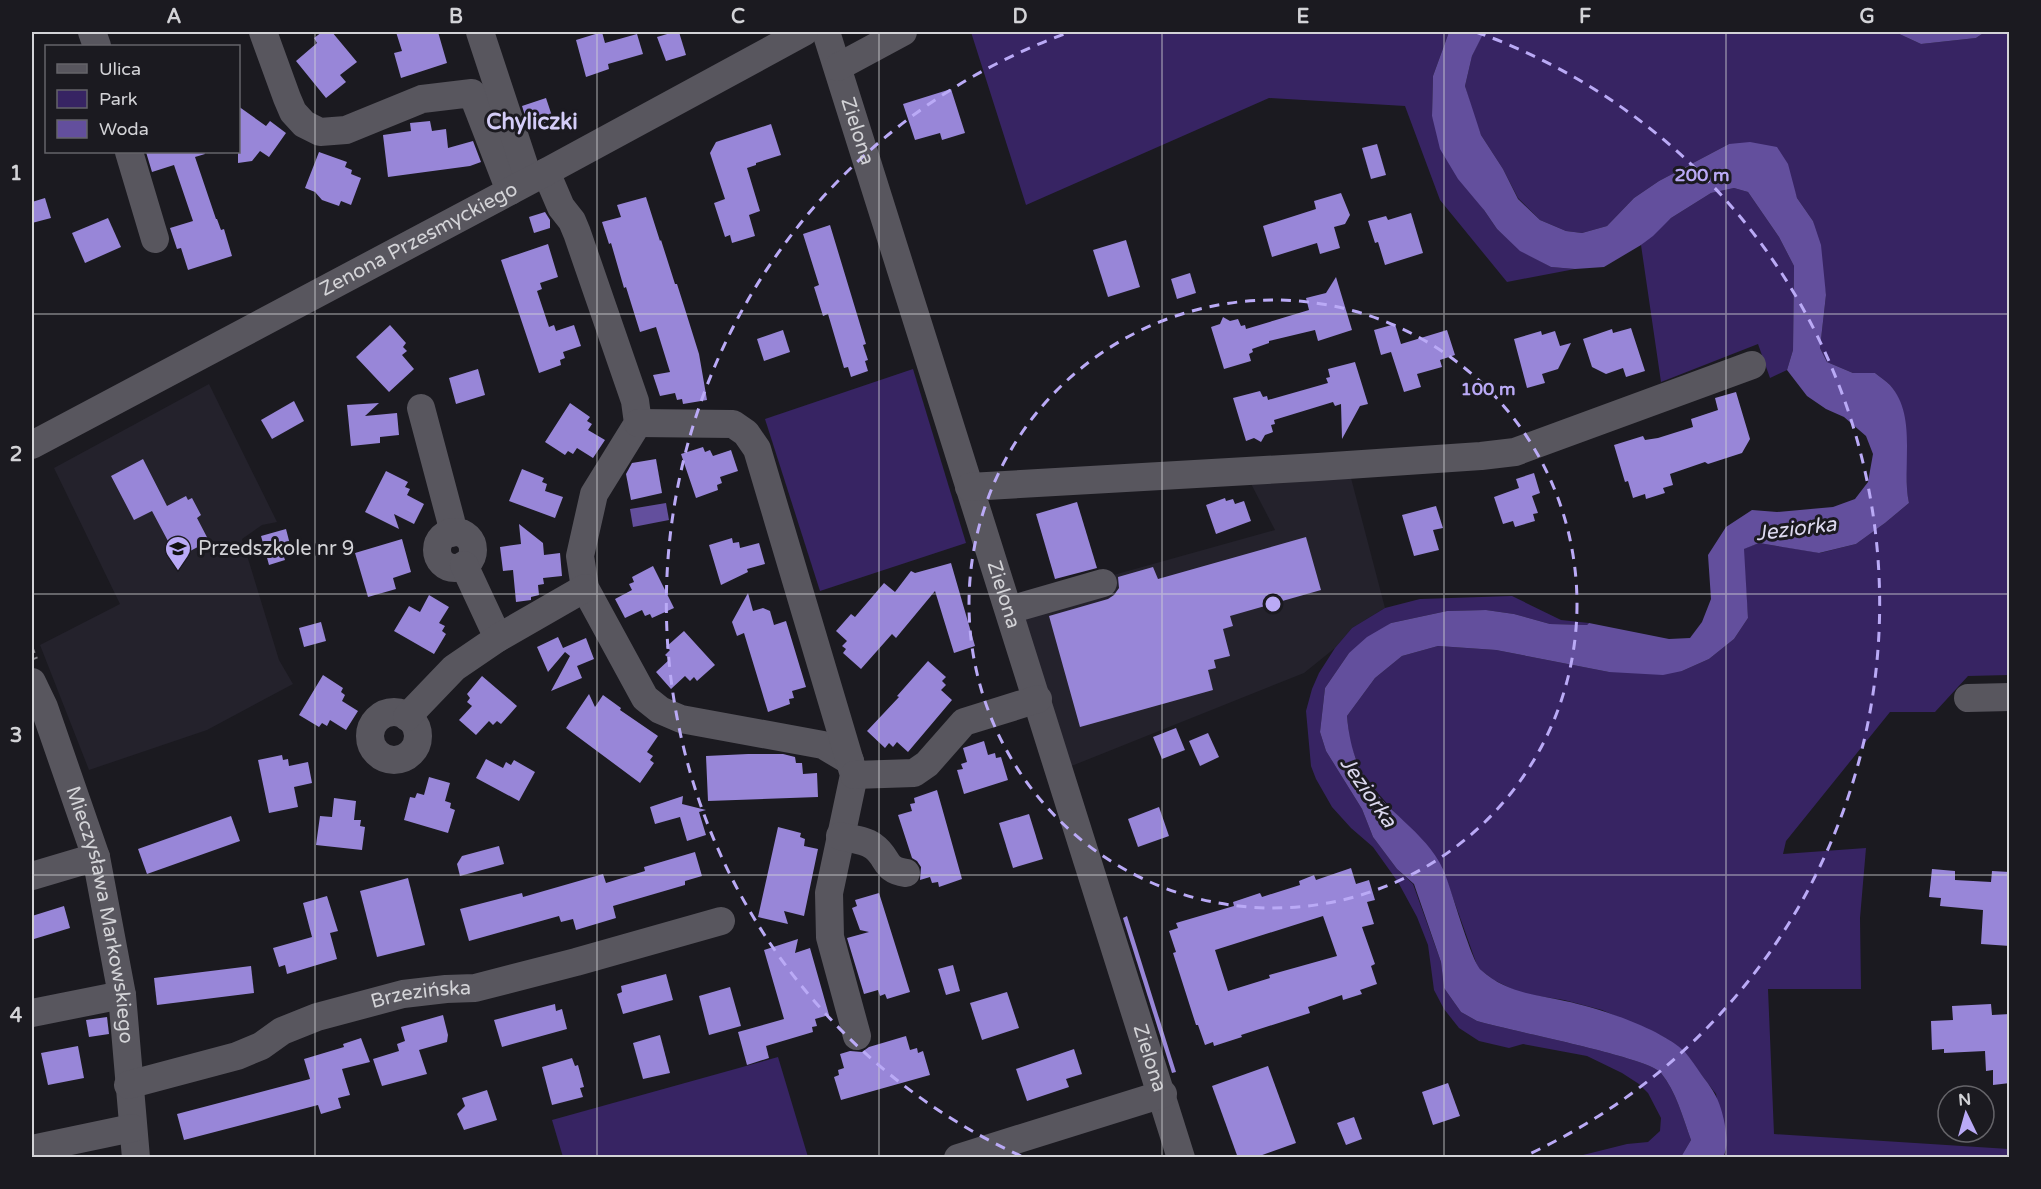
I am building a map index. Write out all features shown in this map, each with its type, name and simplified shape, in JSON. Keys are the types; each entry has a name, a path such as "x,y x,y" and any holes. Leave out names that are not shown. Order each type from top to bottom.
{"street":[{"path":"263,32 293,112 304,124 320,132 346,130 422,99 472,93"},
{"path":"465,32 474,60 472,93 528,181 561,207 572,221 634,400 638,423 594,494 580,556 585,588 645,698 660,710 681,719 823,745 852,768 914,773 927,764 963,722 1038,699"},
{"path":"480,32 528,181"},
{"name":"Zenona Przesmyckiego","path":"32,445 804,32"},
{"name":"Zielona","path":"826,32 1181,1158"},
{"path":"838,67 903,32"},
{"path":"129,153 155,239"},
{"path":"969,487 1307,468 1515,452 1752,365"},
{"path":"421,408 451,521 451,532 441,538 437,555 450,568 464,565 498,638"},
{"path":"638,423 733,424 746,433 757,448 852,768 829,893 830,937 857,1036"},
{"path":"1009,610 1103,583"},
{"path":"407,717 454,668 498,638 585,588"},
{"path":"1968,698 2010,697"},
{"name":"Mieczysława Markowskiego","path":"36,701 96,857 122,995 136,1158"},
{"path":"840,836 882,840 880,853 884,861 892,870 906,873"},
{"path":"32,876 96,857"},
{"name":"Brzezińska","path":"128,1085 237,1056 261,1046 282,1030 317,1017 403,994 475,988 721,921"},
{"path":"32,1014 122,995"},
{"path":"958,1158 1163,1096"},
{"path":"32,1149 132,1128"}],"shaded area":[{"name":"Przedszkole nr 9","path":"209,384 277,522 262,525 242,539 279,660 293,684 207,730 89,770 40,645 120,604 54,468"},
{"path":"1247,476 1351,478 1385,608 1352,628 1335,648 1304,673 1064,769 1013,603 1275,530"}],"green space":[{"path":"971,32 1449,32 1433,76 1432,116 1497,229 1520,250 1551,267 1575,269 1507,282 1440,200 1405,106 1269,98 1026,205"},
{"path":"1483,32 1895,32 1921,44 1976,38 1985,32 2009,32 2009,675 1968,676 1935,712 1890,712 1786,841 1783,854 1866,848 1860,918 1861,989 1768,989 1774,1134 2009,1149 2009,1157 1723,1157 1726,1152 1716,1094 1684,1052 1664,1037 1602,1010 1564,1000 1520,993 1494,980 1478,968 1442,867 1364,777 1350,745 1347,716 1375,678 1402,656 1438,646 1496,650 1609,672 1682,671 1709,659 1734,639 1748,618 1743,549 1759,543 1820,553 1856,544 1909,503 1906,441 1902,410 1897,396 1890,385 1875,373 1853,373 1827,362 1820,348 1826,295 1813,221 1797,198 1792,184 1729,144 1659,181 1634,198 1607,226 1582,233 1566,231 1540,220 1518,198 1481,135 1474,117 1465,86 1472,56"},
{"path":"1734,188 1748,192 1779,237 1794,266 1793,350 1787,370 1770,378 1758,344 1661,382 1641,245 1671,218 1711,193"},
{"path":"913,369 966,543 820,591 765,419"},
{"path":"1512,596 1561,620 1589,623 1587,625 1550,624 1514,614 1486,610 1447,611 1391,623 1349,653 1325,688 1320,732 1326,751 1362,809 1373,837 1397,869 1413,884 1441,962 1444,988 1461,1012 1477,1021 1631,1059 1661,1073 1675,1096 1691,1140 1681,1157 1575,1157 1627,1144 1648,1142 1660,1131 1661,1118 1648,1093 1622,1073 1587,1056 1523,1044 1509,1048 1479,1041 1459,1028 1444,1009 1434,990 1428,945 1417,917 1398,882 1373,847 1332,807 1311,766 1306,711 1312,689 1335,648 1352,628 1385,608 1420,599"},
{"path":"778,1057 808,1157 563,1157 552,1120"}],"water":[{"name":"Jeziorka","path":"1449,32 1484,32 1472,56 1465,86 1481,135 1503,169 1518,199 1540,220 1566,231 1582,233 1607,226 1634,198 1659,181 1729,144 1750,142 1777,147 1788,164 1797,198 1813,221 1821,245 1826,295 1820,348 1827,362 1853,373 1875,373 1890,385 1899,398 1904,412 1909,503 1856,544 1819,553 1759,543 1744,549 1748,618 1734,639 1709,659 1682,671 1663,675 1609,672 1496,650 1438,646 1402,656 1375,678 1347,716 1352,747 1364,776 1382,800 1426,843 1443,869 1472,953 1481,970 1511,988 1611,1014 1645,1027 1674,1043 1689,1057 1717,1099 1723,1114 1726,1134 1723,1157 1681,1157 1691,1140 1671,1088 1661,1073 1651,1067 1605,1052 1477,1021 1461,1012 1444,988 1441,962 1414,884 1397,869 1373,837 1362,809 1326,751 1320,732 1325,688 1349,653 1367,637 1391,623 1447,611 1486,610 1514,614 1550,624 1587,625 1589,623 1669,639 1690,638 1702,622 1711,599 1708,555 1726,527 1752,510 1777,512 1833,507 1855,499 1868,482 1873,454 1866,436 1844,417 1826,409 1807,396 1787,370 1793,350 1794,266 1779,237 1748,192 1734,188 1711,193 1671,218 1641,245 1604,267 1575,269 1551,267 1520,251 1497,229 1458,179 1440,149 1432,116 1433,76"},
{"path":"1895,32 1985,32 1976,38 1921,44"},
{"path":"666,503 669,520 633,527 630,509"}],"building":[{"path":"322,32 332,32 357,62 340,75 346,82 326,98 296,61 317,43 314,38"},
{"path":"396,32 438,32 447,63 401,78 394,53 402,51"},
{"path":"602,32 605,43 637,34 643,54 608,64 609,69 586,77 576,40"},
{"path":"679,32 686,55 666,61 657,37"},
{"path":"951,89 965,133 942,140 940,133 915,140 903,104"},
{"path":"546,98 552,116 545,118 547,122 529,128 522,106"},
{"path":"240,107 266,126 270,121 286,133 269,157 260,151 252,161 238,163"},
{"path":"430,121 432,131 446,129 448,148 473,141 481,162 470,166 388,177 383,135 411,131 410,123"},
{"path":"771,124 781,155 747,168 760,211 749,215 755,236 732,243 730,235 725,237 714,203 725,199 710,153 716,142"},
{"path":"1377,144 1386,175 1371,179 1362,148"},
{"path":"319,152 347,162 345,167 352,170 351,174 361,178 351,205 341,201 339,206 322,200 315,192 305,188"},
{"path":"146,153 204,153 195,157 216,219 221,230 224,229 232,256 188,270 181,248 177,249 170,228 193,221 174,165 152,172"},
{"path":"1341,193 1350,215 1345,224 1334,227 1340,248 1320,254 1317,243 1272,257 1263,226 1316,209 1314,201"},
{"path":"646,197 699,354 707,400 683,404 682,399 677,400 675,393 660,396 653,375 670,372 656,327 640,332 602,222 621,217 617,205"},
{"path":"45,198 51,218 32,223 32,202"},
{"path":"545,212 550,220 550,228 534,233 529,217"},
{"path":"1411,213 1423,253 1385,265 1368,221 1386,216 1388,220"},
{"path":"108,218 121,247 85,263 72,233"},
{"path":"830,225 866,344 863,345 868,360 865,361 868,371 851,377 848,367 844,368 828,314 823,316 814,287 819,285 803,234"},
{"path":"1126,240 1140,287 1108,297 1093,250"},
{"path":"548,244 558,277 540,283 542,289 537,291 549,327 554,325 556,331 574,325 581,346 563,352 565,358 560,360 561,365 539,373 501,260"},
{"path":"1190,273 1196,293 1177,299 1171,279"},
{"path":"1336,277 1352,330 1318,341 1315,330 1269,341 1269,343 1252,349 1253,352 1249,354 1251,361 1224,369 1211,327 1220,324 1223,317 1230,321 1238,319 1241,326 1245,325 1246,329 1309,310 1306,298 1326,293"},
{"path":"1395,324 1401,344 1447,330 1455,355 1440,360 1442,367 1417,374 1421,387 1404,392 1391,352 1381,355 1374,330"},
{"path":"390,325 406,343 403,347 407,351 402,355 414,369 389,392 356,357"},
{"path":"1631,328 1645,371 1626,377 1623,368 1606,374 1592,367 1583,339 1612,329 1613,333"},
{"path":"783,330 790,352 764,361 757,339"},
{"path":"1541,331 1542,335 1555,331 1560,346 1571,343 1558,369 1542,374 1545,383 1527,388 1514,339"},
{"path":"1355,362 1368,404 1360,406 1342,439 1341,404 1335,406 1333,402 1274,420 1275,424 1271,425 1273,432 1265,435 1261,442 1254,438 1246,441 1233,398 1260,391 1263,397 1267,396 1268,400 1328,383 1326,378 1330,377 1328,369"},
{"path":"478,369 485,395 456,404 449,378"},
{"path":"1736,392 1750,439 1742,453 1670,474 1673,485 1663,488 1665,493 1646,499 1645,494 1633,498 1628,481 1625,482 1614,445 1643,436 1645,440 1658,438 1693,427 1691,419 1718,410 1715,398"},
{"path":"294,401 304,421 272,439 261,420"},
{"path":"379,403 365,416 397,413 399,435 380,437 380,443 351,446 347,405"},
{"path":"570,403 590,417 587,421 592,424 588,430 605,440 593,458 577,448 573,454 568,451 565,455 545,442"},
{"path":"703,447 705,452 710,450 713,456 731,450 738,471 720,477 722,483 717,485 718,490 696,498 681,454"},
{"path":"143,459 167,506 186,496 188,500 192,498 201,515 197,518 209,541 177,558 152,511 134,520 111,476"},
{"path":"656,459 662,493 631,500 626,474 632,463"},
{"path":"522,469 544,478 542,482 547,484 545,491 563,497 555,518 509,501"},
{"path":"386,471 408,482 405,487 410,489 407,495 424,504 414,524 394,514 399,529 365,512"},
{"path":"1534,473 1540,493 1532,496 1538,513 1533,514 1535,521 1515,527 1513,521 1503,524 1494,497 1519,488 1516,479"},
{"path":"1225,498 1226,501 1233,499 1235,504 1244,501 1251,521 1216,534 1206,505"},
{"path":"1077,502 1097,568 1055,579 1036,514"},
{"path":"1436,506 1443,528 1433,530 1439,550 1414,556 1402,515"},
{"path":"519,524 543,543 544,555 560,553 562,576 543,578 544,584 538,585 539,595 531,597 531,600 516,602 513,570 503,571 500,547 521,544"},
{"path":"286,529 292,552 283,554 285,560 269,565 261,536"},
{"path":"1306,537 1321,590 1230,616 1233,626 1223,629 1230,656 1214,660 1216,668 1208,670 1213,690 1080,727 1049,616 1108,599 1119,588 1118,577 1153,567 1158,579"},
{"path":"732,538 733,543 739,542 740,548 759,543 765,564 747,569 748,572 721,585 709,545"},
{"path":"402,539 411,572 393,578 396,589 368,597 355,553"},
{"path":"951,563 975,646 954,653 935,591 896,638 892,634 861,669 843,653 846,649 842,646 847,641 836,631 851,614 855,617 884,583 895,592 911,571 915,573"},
{"path":"653,566 674,608 652,618 650,614 645,616 642,610 625,618 615,599 632,590 629,584 634,582 632,577"},
{"path":"748,593 753,611 763,608 770,611 774,625 786,621 806,687 792,691 794,698 789,699 790,704 768,712 744,633 737,636 732,622"},
{"path":"429,595 449,607 439,623 445,626 442,631 446,634 434,654 394,631 409,606 420,612"},
{"path":"321,622 326,641 304,647 299,628"},
{"path":"684,631 715,665 697,681 694,677 690,681 685,676 671,689 656,672 670,659 665,655 670,650 666,647"},
{"path":"558,637 563,648 586,638 594,659 577,666 582,678 551,691 570,656 565,652 548,672 537,647"},
{"path":"928,661 946,677 942,681 946,685 941,690 952,700 908,752 897,742 893,747 889,743 885,748 867,731"},
{"path":"323,675 343,688 341,692 345,695 342,701 358,711 346,730 330,720 327,726 322,723 319,727 299,715"},
{"path":"482,676 517,706 501,724 497,721 493,725 489,721 476,735 459,720 472,706 467,702 470,698 467,694"},
{"path":"589,694 595,707 603,695 621,708 620,710 658,736 647,752 653,756 650,760 654,763 640,783 566,728"},
{"path":"1176,728 1185,750 1162,759 1153,737"},
{"path":"1208,733 1219,757 1200,766 1189,741"},
{"path":"984,741 988,755 995,753 996,758 1001,757 1008,780 964,794 957,770 963,769 961,764 967,762 963,748"},
{"path":"783,754 795,757 796,763 802,763 803,774 817,773 818,797 708,801 706,756"},
{"path":"282,755 283,760 288,759 289,766 308,762 312,783 294,787 298,807 269,813 258,760"},
{"path":"486,759 503,768 506,762 511,765 514,760 535,772 519,801 476,778"},
{"path":"429,777 450,783 445,801 451,803 450,808 455,810 448,833 404,820 410,797 415,798 417,793 424,795"},
{"path":"937,790 962,879 939,887 938,882 932,883 930,877 920,880 921,867 912,858 898,815 912,811 910,804 915,803 914,798"},
{"path":"683,796 682,804 706,810 699,812 706,835 687,841 680,817 655,824 650,807"},
{"path":"334,798 356,801 354,820 361,820 360,826 365,827 362,850 316,845 320,816 332,817"},
{"path":"1159,807 1169,836 1138,847 1128,819"},
{"path":"1029,814 1043,859 1013,868 999,823"},
{"path":"231,816 240,841 147,874 138,849"},
{"path":"778,827 801,833 800,837 805,839 804,846 818,849 804,916 784,911 788,924 758,917"},
{"path":"499,846 504,864 460,876 457,864 462,856"},
{"path":"695,852 702,876 685,881 685,885 613,906 616,918 576,930 573,919 561,922 559,916 469,941 460,909 522,893 523,897 603,874 606,883 645,871 644,867"},
{"path":"1351,868 1356,884 1369,880 1375,900 1367,902 1374,924 1362,927 1375,964 1371,966 1377,984 1360,990 1362,994 1343,1000 1342,995 1308,1007 1310,1013 1214,1046 1213,1042 1205,1045 1198,1025 1196,1025 1173,953 1176,952 1169,931 1178,928 1176,923 1234,906 1233,902 1260,893 1262,897 1300,885 1299,881 1314,875 1316,880","holes":["1323,916 1337,956 1269,975 1270,978 1228,991 1215,950"]},
{"path":"1932,869 1955,871 1955,880 1991,882 1992,871 2010,872 2010,946 1981,944 1983,910 1940,906 1941,898 1929,897"},
{"path":"408,878 425,945 377,957 360,891"},
{"path":"879,893 910,992 887,999 885,994 880,996 878,990 864,994 847,938 869,932 860,930 852,908 857,906 855,900"},
{"path":"327,896 338,931 330,933 337,959 287,974 285,965 279,967 273,948 312,937 303,903"},
{"path":"64,906 70,928 34,939 32,916"},
{"path":"1127,916 1176,1072 1172,1073 1123,918"},
{"path":"798,939 795,953 810,948 829,1015 815,1019 817,1026 812,1027 813,1032 766,1046 769,1058 747,1065 738,1032 784,1019 764,950"},
{"path":"953,965 960,991 946,995 938,969"},
{"path":"251,966 254,993 157,1005 154,978"},
{"path":"666,974 673,1000 623,1014 617,994 622,992 621,986"},
{"path":"730,987 741,1026 709,1035 699,996"},
{"path":"1007,992 1019,1028 982,1040 970,1003"},
{"path":"555,1004 556,1011 562,1009 567,1029 502,1047 494,1020"},
{"path":"1991,1004 1992,1015 2010,1014 2010,1083 1993,1084 1993,1070 1986,1071 1985,1051 1944,1053 1944,1049 1932,1050 1931,1021 1953,1020 1952,1006"},
{"path":"443,1015 448,1035 447,1042 419,1050 427,1074 382,1086 373,1059 399,1051 397,1044 405,1041 401,1027"},
{"path":"107,1017 109,1034 89,1037 86,1020"},
{"path":"660,1035 670,1073 643,1079 633,1043"},
{"path":"906,1036 910,1050 917,1048 918,1053 923,1051 930,1075 841,1100 834,1077 839,1075 838,1070 844,1068 840,1054 850,1051 862,1052 869,1047"},
{"path":"361,1038 370,1062 342,1069 350,1095 338,1098 341,1108 321,1114 318,1105 184,1140 177,1114 310,1079 304,1059 344,1047 343,1044"},
{"path":"78,1046 84,1078 48,1085 41,1053"},
{"path":"1074,1049 1082,1074 1066,1079 1069,1087 1027,1101 1016,1069"},
{"path":"572,1058 575,1066 578,1065 584,1087 580,1088 583,1097 552,1105 542,1067"},
{"path":"1268,1066 1296,1143 1254,1158 1238,1158 1212,1086"},
{"path":"1448,1083 1460,1116 1433,1125 1422,1092"},
{"path":"487,1090 497,1120 464,1130 457,1114 465,1106 462,1098"},
{"path":"1354,1117 1362,1139 1346,1145 1337,1123"}],"place":[{"name":"Przedszkole nr 9","path":"178,572"}],"district":[{"name":"Chyliczki","path":"532,122"}]}
